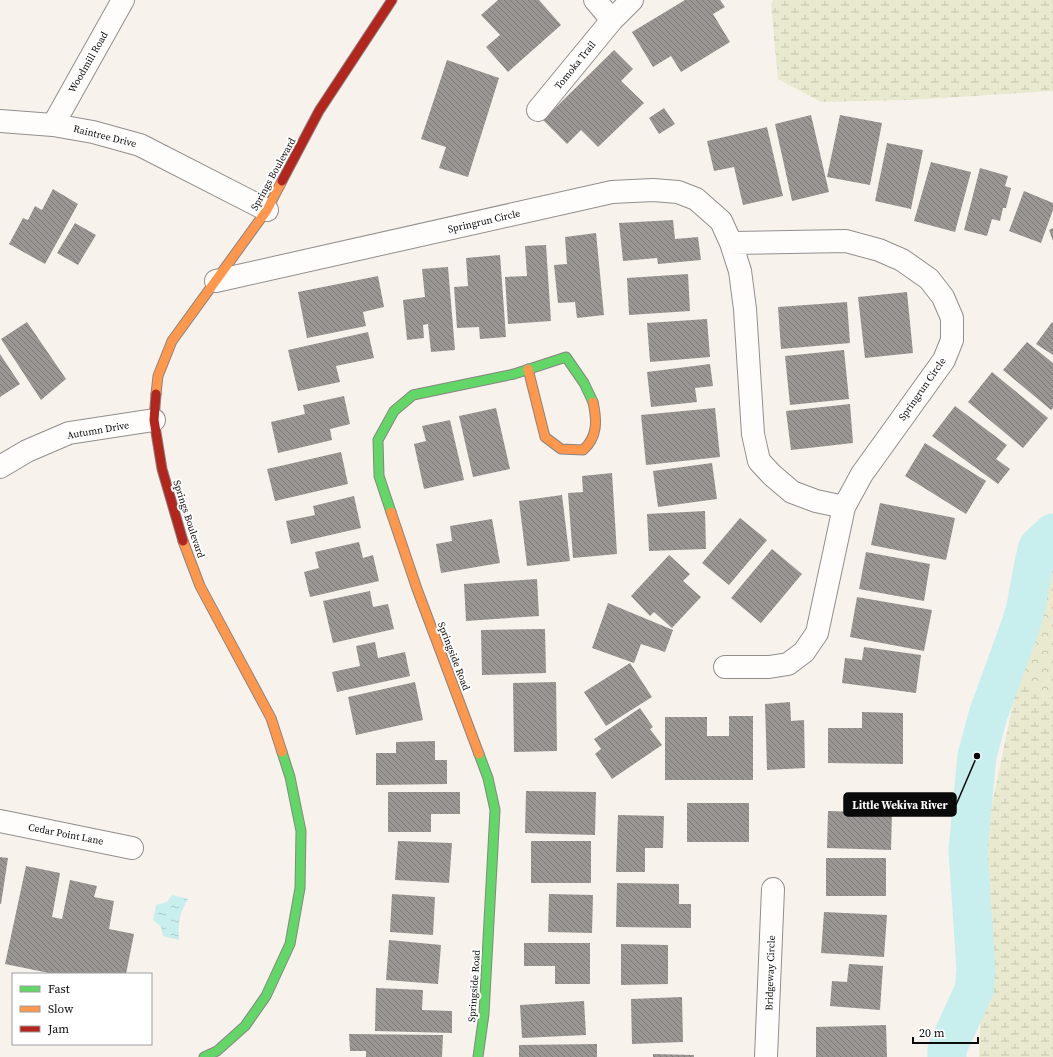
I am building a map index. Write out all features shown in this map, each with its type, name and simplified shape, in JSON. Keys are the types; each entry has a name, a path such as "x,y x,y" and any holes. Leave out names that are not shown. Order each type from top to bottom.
{"street":[{"name":"Woodmill Road","path":"52,125 123,0"},
{"name":"Springs Boulevard","path":"204,1057 217,1051 245,1026 266,996 290,944 300,888 301,831 290,777 271,718 200,586 181,535 162,468 154,420 158,376 172,340 267,210 320,111 392,0"},
{"path":"595,0 612,20"},
{"name":"Tomoka Trail","path":"538,110 612,20 632,0"},
{"name":"Raintree Drive","path":"0,122 52,125 93,132 140,145 267,210"},
{"name":"Springrun Circle","path":"216,281 612,192 653,190 678,192 696,199 721,221 731,243 740,271 743,294 752,434 759,461 772,475 792,492 816,501 844,507"},
{"name":"Springrun Circle","path":"725,667 768,667 788,664 804,652 817,633 844,507 862,474 944,360 952,340 952,318 942,297 929,279 902,260 879,250 846,240 731,243"},
{"name":"Springside Road","path":"478,1057 484,1014 495,810 488,778 416,588 379,476 378,440 394,411 413,396 514,374 528,369 566,357 589,390 594,409 596,426 591,442 583,450 560,449 545,437 528,369"},
{"name":"Autumn Drive","path":"0,467 28,451 69,434 154,420"},
{"name":"Cedar Point Lane","path":"0,821 132,848"},
{"name":"Bridgeway Circle","path":"766,1057 773,889"}],"green space":[{"path":"773,0 1053,0 1053,91 910,100 821,102 778,79 771,5"},
{"path":"1053,559 1053,703 1019,674 1037,582"},
{"path":"1019,674 1053,703 1053,1057 979,1057 987,829"}],"water":[{"path":"172,895 188,899 180,919 179,940 163,936 161,927 153,920 156,905 167,902"}],"building":[{"path":"498,0 539,0 561,25 508,72 486,47 500,35 481,15"},
{"path":"685,0 720,0 725,7 713,14 730,42 681,72 671,56 653,67 632,32"},
{"path":"614,50 633,69 621,81 644,103 598,147 581,130 567,144 543,120"},
{"path":"447,60 499,78 468,177 439,168 446,147 421,139"},
{"path":"664,108 675,124 659,134 649,118"},
{"path":"811,115 829,192 792,201 775,124"},
{"path":"840,115 882,123 870,185 827,177"},
{"path":"767,127 783,196 743,205 734,167 714,171 707,141"},
{"path":"887,143 923,150 911,209 875,201"},
{"path":"931,162 971,172 955,232 914,221"},
{"path":"980,168 1008,176 1005,186 1011,188 1006,208 1003,208 1000,221 992,219 987,236 964,230"},
{"path":"53,189 78,204 45,264 9,244 23,218 28,220 35,206 42,210"},
{"path":"1024,191 1053,203 1053,210 1041,243 1009,231"},
{"path":"673,220 675,239 698,237 701,260 658,264 657,258 623,261 619,223"},
{"path":"75,223 96,235 78,265 57,253"},
{"path":"1053,228 1053,241 1049,230"},
{"path":"596,233 604,315 577,318 575,302 558,303 554,265 567,264 565,237"},
{"path":"546,245 551,321 508,324 505,277 527,276 525,246"},
{"path":"500,255 506,337 480,339 479,327 457,328 454,287 468,286 466,258"},
{"path":"448,267 455,350 431,352 428,324 423,325 424,338 407,340 403,300 425,297 422,269"},
{"path":"688,274 690,311 629,315 627,278"},
{"path":"378,276 384,307 363,312 366,326 307,338 298,292"},
{"path":"907,292 913,353 865,358 858,297"},
{"path":"847,302 850,343 781,349 778,307"},
{"path":"707,319 710,357 650,362 647,323"},
{"path":"27,322 66,379 41,400 1,339"},
{"path":"1052,322 1053,323 1053,355 1036,344"},
{"path":"368,332 374,358 336,366 340,382 298,391 288,350"},
{"path":"1027,342 1053,363 1053,408 1051,410 1003,370"},
{"path":"844,350 849,399 790,405 785,356"},
{"path":"0,354 20,384 0,397"},
{"path":"710,364 713,386 695,388 697,402 651,407 647,372"},
{"path":"992,372 1048,418 1023,448 968,402"},
{"path":"344,396 350,424 330,429 332,440 278,453 271,422 305,414 303,405"},
{"path":"850,404 853,443 791,450 786,411"},
{"path":"955,406 1007,445 996,459 1010,469 998,484 932,436"},
{"path":"496,408 510,469 473,477 459,416"},
{"path":"715,408 720,457 646,465 641,415"},
{"path":"450,420 464,480 424,489 414,444 426,441 422,426"},
{"path":"925,443 986,481 966,514 905,476"},
{"path":"341,452 348,484 275,501 267,469"},
{"path":"712,463 717,499 658,507 653,471"},
{"path":"612,473 617,554 573,558 568,493 583,492 582,476"},
{"path":"562,495 570,561 527,566 519,501"},
{"path":"354,496 361,528 291,544 286,521 315,515 313,506"},
{"path":"880,503 955,518 946,560 871,545"},
{"path":"705,511 706,549 649,551 647,514"},
{"path":"740,518 767,540 729,585 702,563"},
{"path":"492,519 500,563 441,573 436,544 452,541 450,526"},
{"path":"359,542 363,558 373,555 379,581 310,597 304,572 319,568 315,552"},
{"path":"772,549 802,574 761,623 731,598"},
{"path":"866,552 930,564 924,601 859,589"},
{"path":"669,555 690,574 683,581 701,597 672,628 654,612 650,616 631,596"},
{"path":"537,579 539,616 466,621 464,584"},
{"path":"370,591 373,607 388,604 394,629 333,643 323,601"},
{"path":"857,597 932,610 924,651 850,637"},
{"path":"608,603 673,630 665,652 641,644 634,663 592,648"},
{"path":"545,629 546,673 482,675 481,630"},
{"path":"375,642 378,658 405,652 410,676 337,692 332,672 360,666 356,646"},
{"path":"864,647 921,655 916,693 842,683 845,658 862,660"},
{"path":"630,663 652,697 606,726 584,692"},
{"path":"415,682 423,720 356,735 348,697"},
{"path":"556,682 557,751 514,752 513,683"},
{"path":"790,702 791,721 804,720 805,768 767,770 765,704"},
{"path":"640,708 653,727 650,729 662,745 612,779 595,754 601,749 594,739"},
{"path":"862,712 903,713 903,764 828,763 828,728 862,728"},
{"path":"729,716 753,716 753,780 665,780 665,717 707,717 707,736 729,736"},
{"path":"435,741 435,760 447,760 447,784 376,785 376,753 396,753 396,742"},
{"path":"526,791 596,792 595,835 525,833"},
{"path":"388,792 460,792 460,814 431,814 431,832 388,832"},
{"path":"687,803 749,803 749,842 687,842"},
{"path":"828,811 892,813 891,850 827,848"},
{"path":"618,815 664,816 663,848 645,848 645,872 616,872"},
{"path":"398,841 452,843 449,883 395,880"},
{"path":"531,841 591,841 591,883 531,883"},
{"path":"0,857 8,858 1,904 0,904"},
{"path":"826,858 886,858 886,896 826,896"},
{"path":"26,866 60,873 52,917 62,919 70,880 97,886 94,897 114,901 109,929 134,934 126,973 49,973 5,964"},
{"path":"617,883 679,884 679,904 691,904 691,928 616,927"},
{"path":"392,894 435,897 433,935 390,932"},
{"path":"549,894 593,895 592,933 548,932"},
{"path":"824,912 887,915 884,957 821,953"},
{"path":"389,940 441,945 438,984 386,980"},
{"path":"524,943 590,943 590,984 555,984 555,966 524,966"},
{"path":"621,944 668,945 668,984 621,985"},
{"path":"849,964 883,966 880,1010 830,1006 832,981 847,982"},
{"path":"376,988 423,990 422,1010 452,1011 452,1033 375,1031"},
{"path":"682,997 683,1042 632,1044 631,999"},
{"path":"584,1001 586,1035 522,1038 520,1005"},
{"path":"886,1025 887,1057 816,1057 816,1027"},
{"path":"349,1034 443,1035 442,1057 366,1057 366,1051 350,1051"},
{"path":"597,1044 597,1057 519,1057 519,1045"},
{"path":"653,1054 694,1055 694,1057 653,1057"}],"waterway":[{"path":"947,1057 947,1049 974,990 976,970 968,850 977,756 988,715 1026,607 1038,547 1053,533"}],"traffic: fast":[{"path":"391,512 379,476 378,440 394,411 413,395 514,374 566,357 584,383 593,402"},
{"path":"204,1057 217,1051 245,1026 266,996 290,944 300,888 301,831 290,777 282,752"},
{"path":"478,1057 484,1014 495,810 488,778 479,754"}],"traffic: slow":[{"path":"156,394 158,376 172,341 267,210 282,181"},
{"path":"528,369 545,437 561,449 583,450 588,445 594,434 596,422 593,402"},
{"path":"391,512 417,589 479,754"},
{"path":"183,541 200,586 271,718 282,752"}],"traffic: jam":[{"path":"282,181 319,111 392,0"},
{"path":"156,394 154,420 162,469 183,541"}],"place":[{"name":"Little Wekiva River","path":"977,756"}]}
